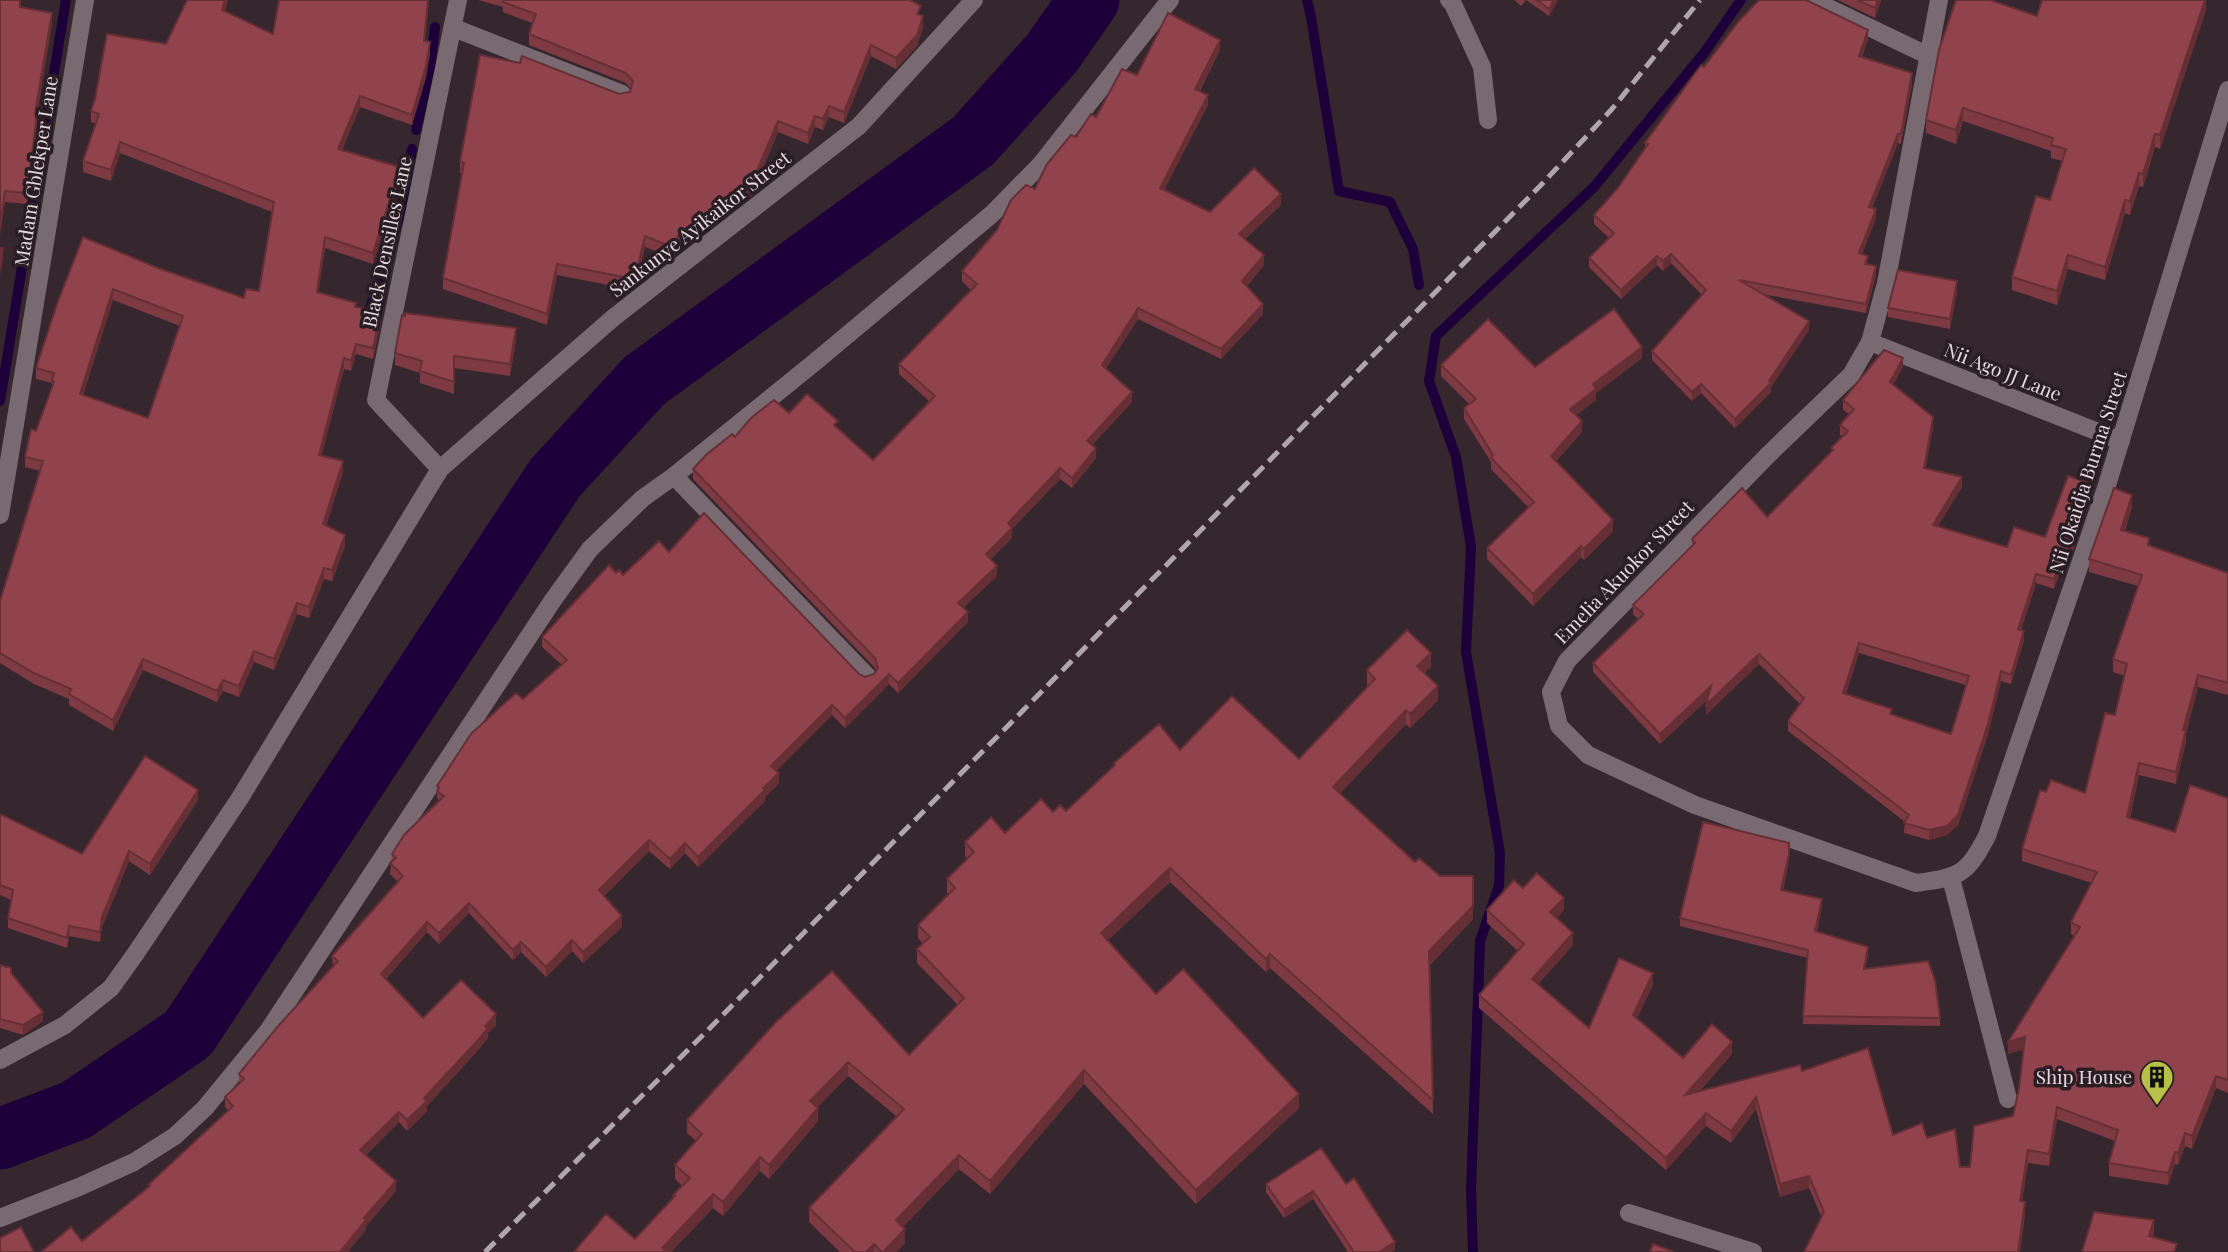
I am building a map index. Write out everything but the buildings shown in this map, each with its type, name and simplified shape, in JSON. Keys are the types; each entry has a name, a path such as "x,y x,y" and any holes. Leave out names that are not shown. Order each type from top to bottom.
{"street":[{"name":"Madam Gblekper Lane","path":"0,515 85,0"},
{"name":"Black Densilles Lane","path":"440,469 376,400 458,0"},
{"name":"Sankunye Ayikaikor Street","path":"0,1059 65,1025 110,988 124,970 240,798 440,469 612,318 859,126 974,0"},
{"path":"0,1218 134,1162 175,1136 205,1108 268,1031 553,600 590,550 643,498 674,476 992,214 1041,164 1170,0"},
{"path":"1449,0 1482,67 1488,120"},
{"path":"1812,0 1929,56"},
{"name":"Emelia Akuokor Street","path":"1939,0 1886,283 1870,342 1851,375 1768,455 1567,661 1550,692 1559,726 1588,755 1695,805 1916,883 1951,878 1973,862"},
{"path":"453,28 622,94"},
{"name":"Nii Okaidja Burma Street","path":"1973,862 1992,823 2121,441 2228,90"},
{"name":"Nii Ago JJ Lane","path":"1870,342 2121,441"},
{"path":"674,476 867,676"},
{"path":"1951,878 2008,1099"},
{"path":"1629,1213 1753,1252"}],"waterway":[{"path":"0,401 66,0"},
{"path":"0,1139 76,1110 188,1034 555,478 644,381 973,141 1052,53 1089,0"},
{"path":"1307,0 1339,191 1390,202 1413,249 1419,285"},
{"path":"1473,1252 1471,1190 1480,941 1499,886 1500,853 1466,652 1471,547 1456,457 1429,381 1436,336 1594,187 1704,53 1741,0"},
{"path":"416,130 430,69 435,27"},
{"path":"366,321 401,212 412,149"}],"railway":[{"path":"485,1252 708,1030 1540,186 1612,109 1700,0"}],"place":[{"name":"Ship House","path":"2157,1107"}]}
